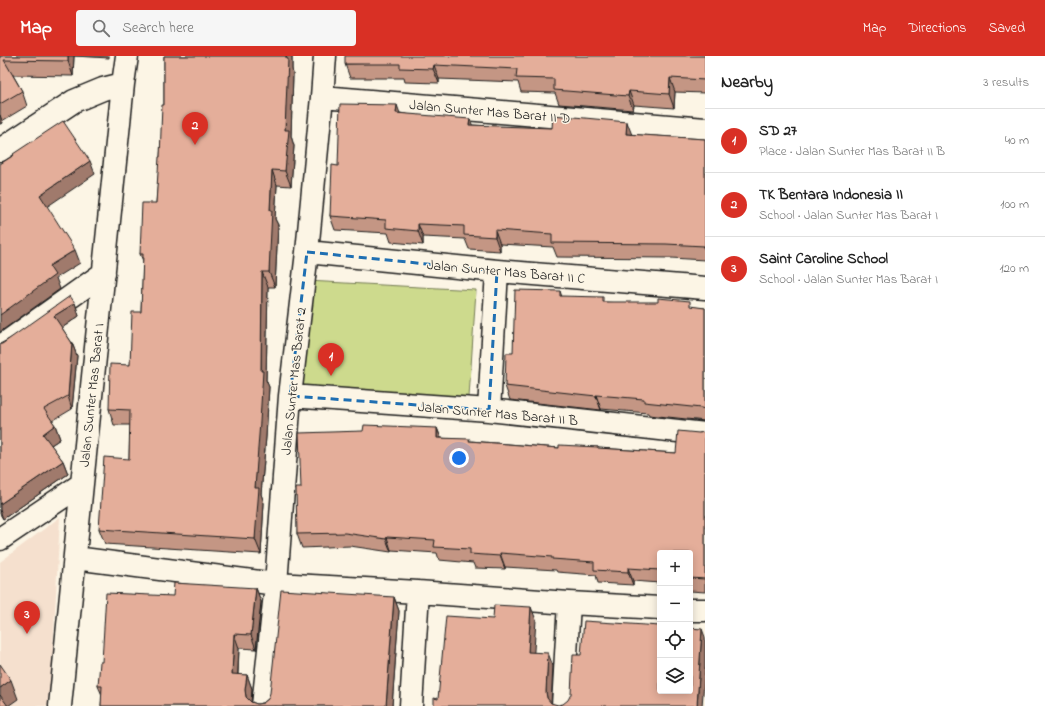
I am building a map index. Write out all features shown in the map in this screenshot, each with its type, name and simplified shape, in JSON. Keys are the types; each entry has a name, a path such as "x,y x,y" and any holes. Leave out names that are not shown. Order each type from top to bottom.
{"street":[{"name":"Jalan Sunter Mas Barat I","path":"60,706 127,56"},
{"name":"Jalan Sunter Mas Barat 2","path":"263,706 276,584 290,396 322,97 325,56"},
{"path":"0,150 74,101 103,89 123,84"},
{"name":"Jalan Sunter Mas Barat II D","path":"322,97 705,129"},
{"name":"Jalan Sunter Mas Barat II C","path":"306,252 497,271 705,288"},
{"path":"490,410 497,271"},
{"path":"0,347 104,273"},
{"name":"Jalan Sunter Mas Barat II B","path":"290,396 490,410 705,434"},
{"path":"0,539 82,484"},
{"path":"75,558 276,584 418,592 570,604 657,608"},
{"path":"411,706 418,592"},
{"path":"563,706 570,604"},
{"path":"693,610 705,610"}],"highlighted area":[{"path":"307,252 497,271 489,410 290,396"}],"shaded area":[{"path":"60,517 50,706 0,706 0,562"}],"green space":[{"path":"307,281 476,290 469,397 300,388"}],"building":[{"path":"0,56 68,56 68,61 4,60 22,91 0,104"},
{"path":"164,56 286,56 288,59 285,130 289,130 285,171 272,170 269,272 262,272 261,371 263,371 255,488 259,488 255,539 99,529 104,457 129,459 130,410 109,409 110,364 130,365 132,312 141,312 143,254 140,254 142,203 156,203 162,105 164,105"},
{"path":"345,56 705,56 705,80 670,78 669,94 629,91 628,96 554,90 554,79 516,78 517,69 434,65 433,69 400,68 400,64 345,64"},
{"path":"340,104 397,105 396,113 470,119 469,125 552,128 553,115 627,122 626,134 705,139 705,249 703,248 704,246 666,244 552,243 552,234 495,230 495,237 464,235 464,226 418,224 418,231 386,228 386,220 330,216 332,165 338,166"},
{"path":"63,121 90,161 40,195 75,250 49,266 55,275 0,315 0,164"},
{"path":"515,290 560,291 560,296 603,297 603,302 658,302 658,298 690,301 690,306 705,308 705,409 644,402 644,399 596,396 505,386 506,353 513,353"},
{"path":"70,296 75,303 54,316 72,343 68,396 44,409 55,425 43,434 63,461 0,504 0,344"},
{"path":"364,425 437,428 437,438 470,439 469,441 559,448 559,445 676,453 678,431 699,433 705,432 705,579 693,578 693,550 657,550 657,570 628,568 628,572 594,570 594,562 552,559 552,557 500,553 500,556 470,554 470,549 434,547 435,540 387,537 386,539 345,533 297,534 296,488 301,488 299,433 363,431"},
{"path":"174,583 256,588 251,635 234,634 232,674 247,675 245,690 246,697 251,702 257,704 263,703 268,699 270,693 281,590 394,597 386,706 101,706 102,686 98,686 100,662 102,662 106,593 173,596"},
{"path":"494,605 531,607 528,652 548,653 547,698 551,703 558,705 563,704 568,700 571,694 573,655 581,655 584,621 657,626 657,694 693,694 693,628 702,629 697,706 434,706 434,698 438,699 446,616 493,619"},
{"path":"0,664 11,680 0,688"},
{"path":"0,695 8,706 0,706"}],"place":[{"name":"TK Bentara Indonesia II","path":"195,145"},
{"name":"SD 27","path":"331,376"},
{"name":"Saint Caroline School","path":"27,634"}]}
